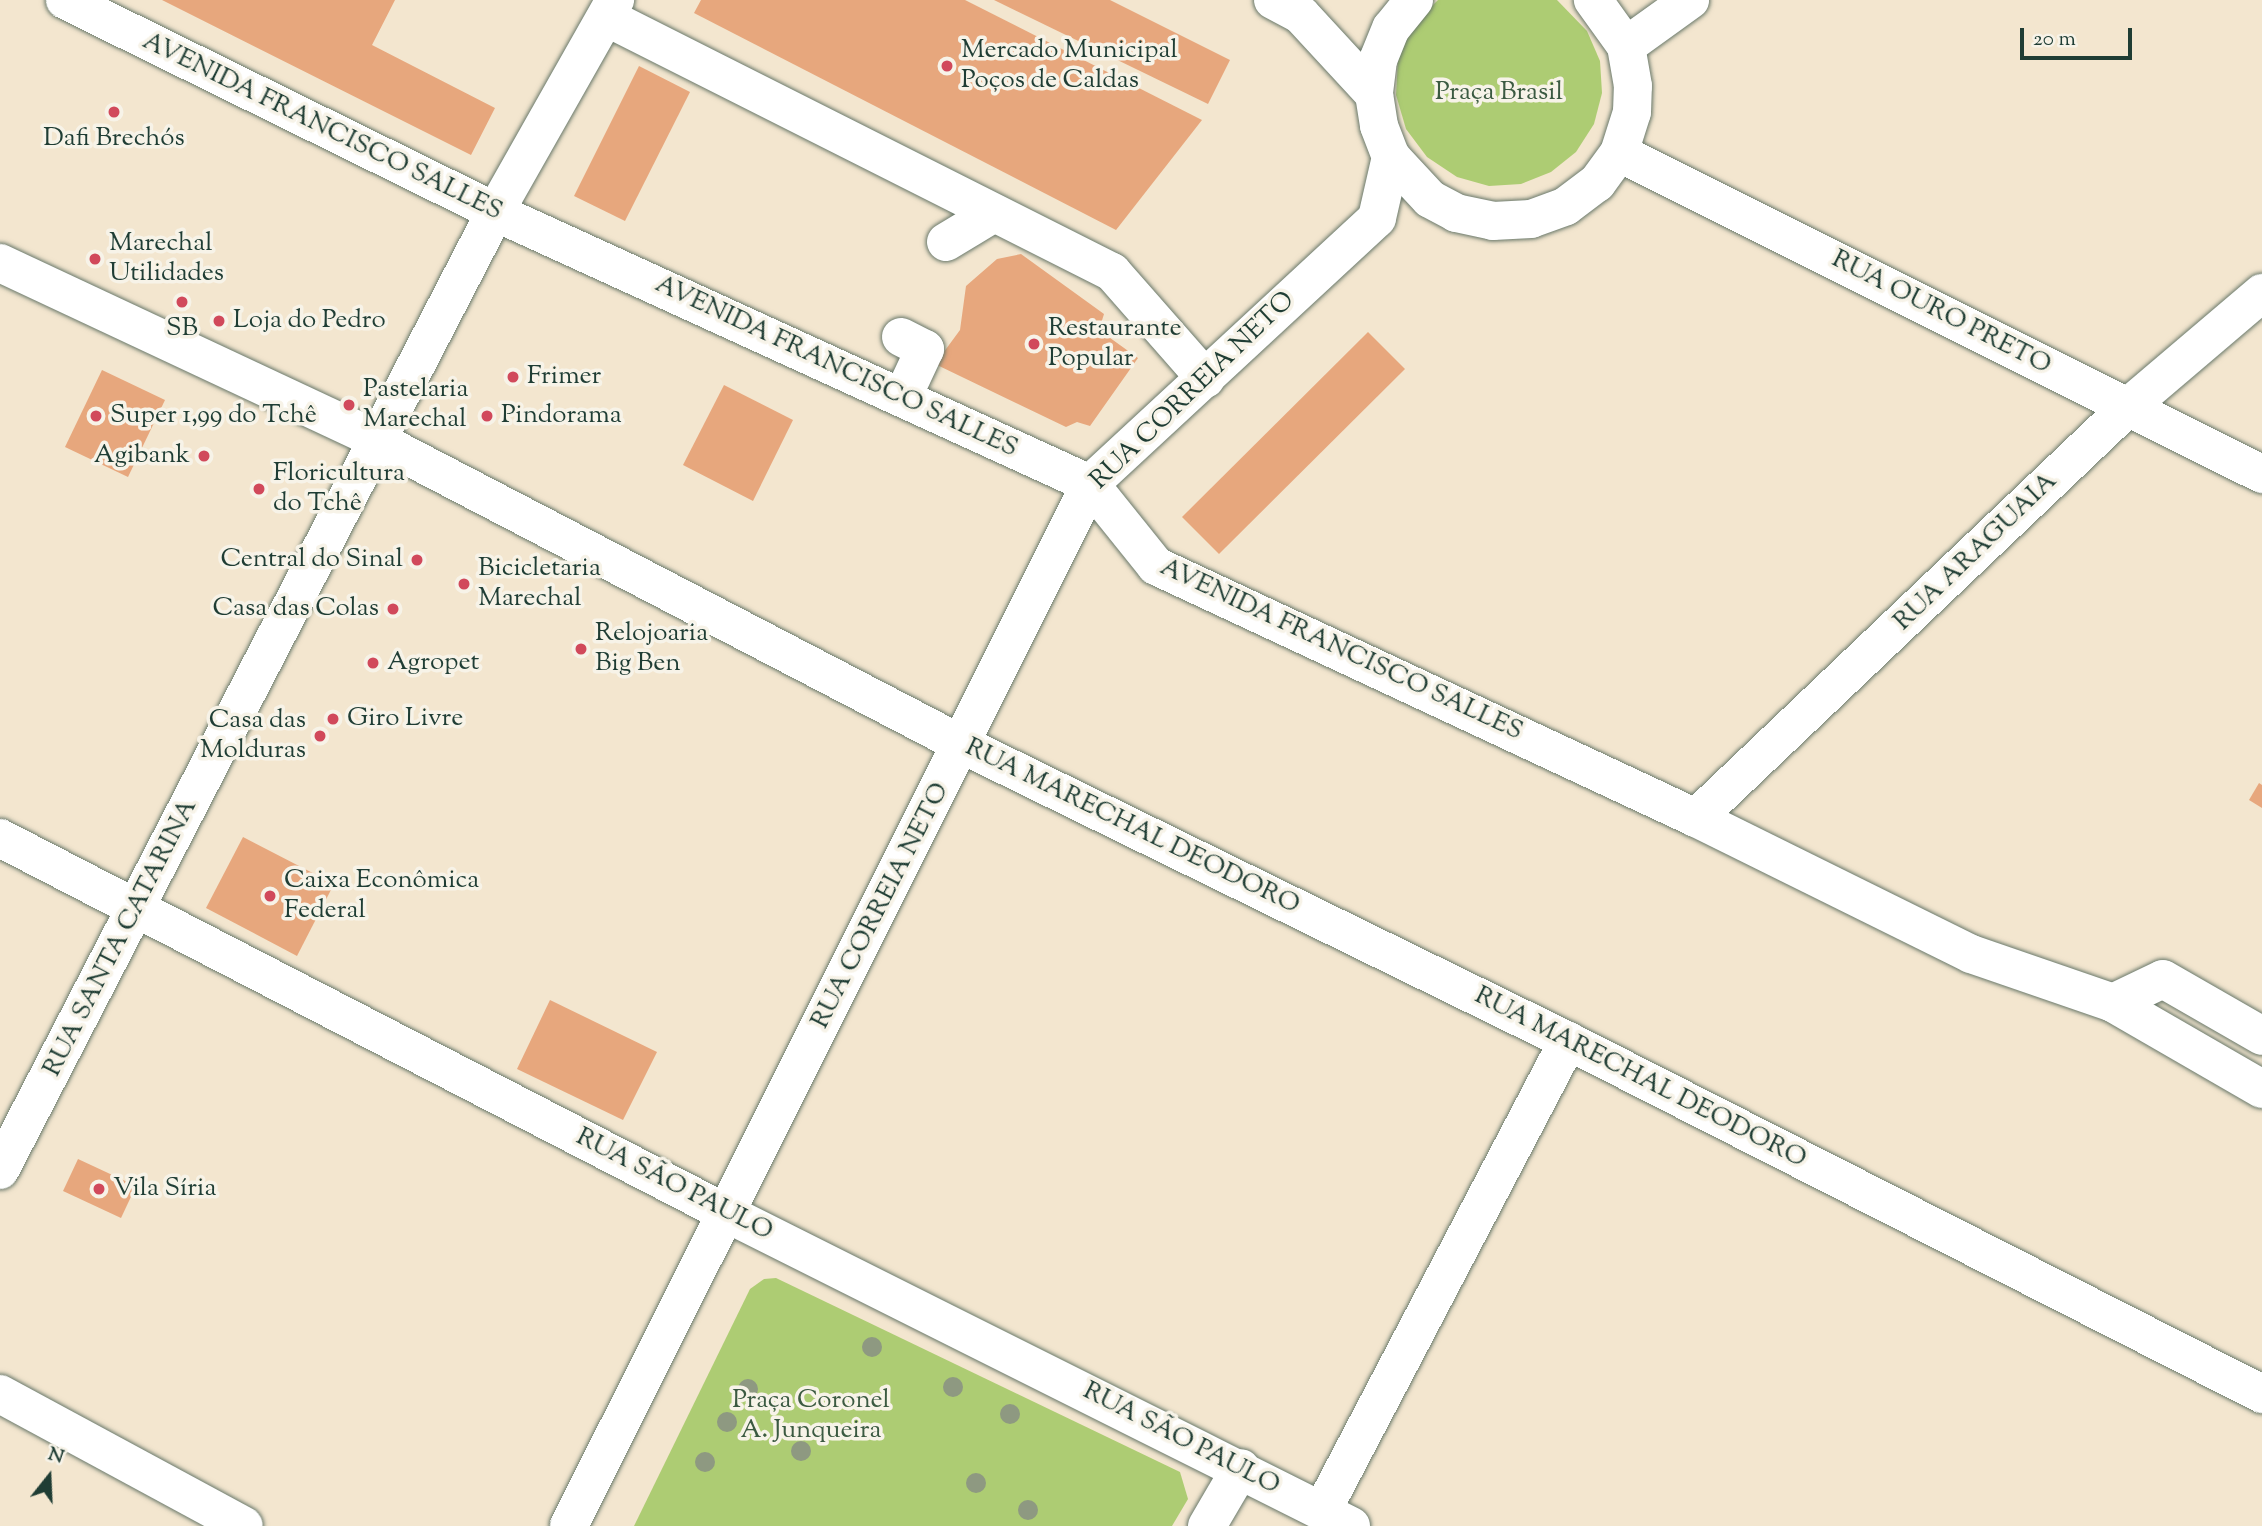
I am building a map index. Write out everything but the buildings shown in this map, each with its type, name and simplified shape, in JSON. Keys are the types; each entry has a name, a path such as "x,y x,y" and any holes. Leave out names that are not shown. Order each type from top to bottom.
{"main road":[{"name":"AVENIDA FRANCISCO SALLES","path":"65,0 495,212 903,396 1090,484 1156,566 1696,818 1971,954 2113,1003 2262,1089"},
{"path":"1273,0 1301,15 1374,94"},
{"path":"1414,0 1391,28 1378,60 1374,94 1379,126 1391,156 1408,180 1456,213"},
{"path":"1391,156 1377,218 1456,213 1493,221 1531,219 1566,206 1597,183 1619,153 1632,112 1633,86 1626,47 1592,0"},
{"path":"1626,47 1690,0"},
{"name":"RUA SANTA CATARINA","path":"0,1170 138,908 495,212 610,8"},
{"path":"610,8 994,213 1112,272 1206,379"},
{"name":"RUA OURO PRETO","path":"1619,153 2262,474"},
{"path":"946,242 994,213"},
{"name":"RUA CORREIA NETO","path":"569,1526 962,745 1090,484 1377,218"},
{"name":"RUA MARECHAL DEODORO","path":"0,263 377,440 962,745 1568,1041 2262,1394"},
{"name":"RUA ARAGUAIA","path":"1696,818 2128,407 2262,293"},
{"path":"901,337 925,349 903,396"},
{"name":"RUA SÃO PAULO","path":"0,838 726,1213 1241,1468 1336,1518"},
{"path":"2113,1003 2164,979 2262,1036"},
{"path":"1336,1518 1568,1041"},
{"path":"0,1394 244,1526"},
{"path":"1207,1526 1241,1468"}],"green space":[{"name":"Praça Brasil","path":"1438,0 1557,0 1587,31 1600,61 1602,93 1594,124 1576,152 1551,172 1521,184 1489,186 1457,177 1427,157 1406,129 1396,95 1398,59 1412,26"},
{"name":"Praça Coronel A. Junqueira","path":"776,1278 1180,1472 1188,1499 1172,1526 634,1526 750,1289 764,1279"}],"place":[{"name":"Mercado Municipal Poços de Caldas","path":"947,66"},
{"name":"Dafi Brechós","path":"114,112"},
{"name":"Marechal Utilidades","path":"95,259"},
{"name":"SB","path":"182,302"},
{"name":"Loja do Pedro","path":"219,321"},
{"name":"Restaurante Popular","path":"1034,344"},
{"name":"Frimer","path":"513,377"},
{"name":"Pastelaria Marechal","path":"349,405"},
{"name":"Super 1,99 do Tchê","path":"96,416"},
{"name":"Pindorama","path":"487,416"},
{"name":"Agibank","path":"204,456"},
{"name":"Floricultura do Tchê","path":"259,489"},
{"name":"Central do Sinal","path":"417,560"},
{"name":"Bicicletaria Marechal","path":"464,584"},
{"name":"Casa das Colas","path":"393,609"},
{"name":"Relojoaria Big Ben","path":"581,649"},
{"name":"Agropet","path":"373,663"},
{"name":"Giro Livre","path":"333,719"},
{"name":"Casa das Molduras","path":"320,736"},
{"name":"Caixa Econômica Federal","path":"270,896"},
{"name":"Vila Síria","path":"99,1189"}]}
